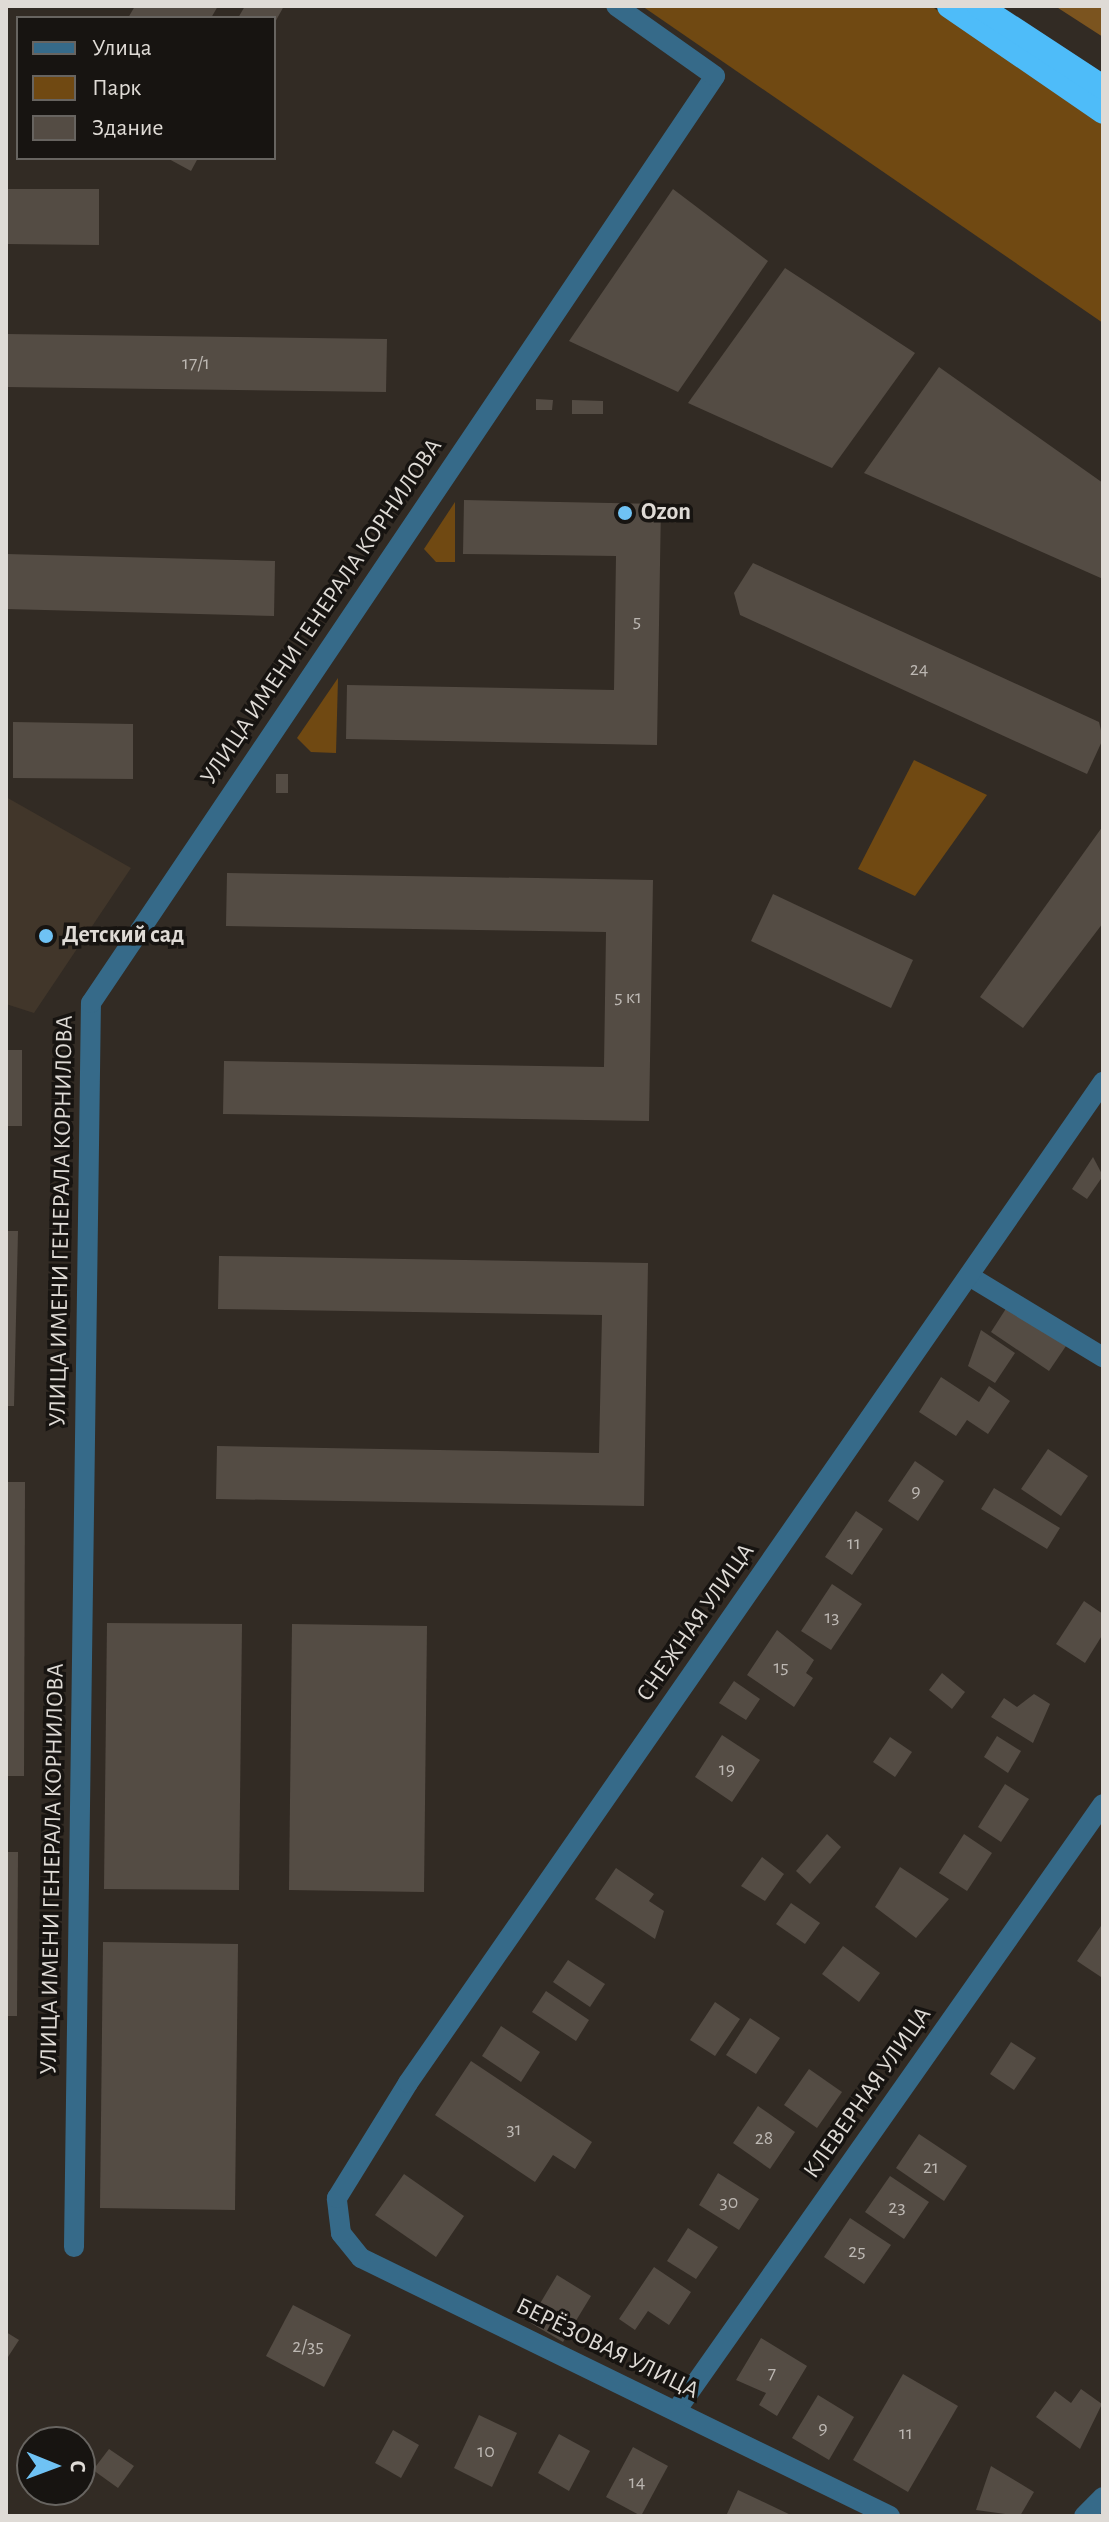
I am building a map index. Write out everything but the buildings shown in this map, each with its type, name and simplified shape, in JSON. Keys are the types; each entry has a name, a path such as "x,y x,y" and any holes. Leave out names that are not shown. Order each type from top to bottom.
{"highway":[{"path":"949,6 1103,112"},
{"path":"979,6 1103,87"}],"street":[{"name":"УЛИЦА ИМЕНИ ГЕНЕРАЛА КОРНИЛОВА","path":"74,2247 91,1003 715,76 616,6"},
{"name":"СНЕЖНАЯ УЛИЦА","path":"337,2198 416,2070 1103,1082"},
{"path":"969,1276 1103,1357"},
{"name":"КЛЕВЕРНАЯ УЛИЦА","path":"676,2411 1103,1804"},
{"name":"БЕРЁЗОВАЯ УЛИЦА","path":"337,2198 341,2233 361,2258 890,2516"},
{"path":"1084,2516 1103,2497"}],"shaded area":[{"path":"1055,6 1103,6 1103,37"},
{"name":"Детский сад","path":"6,797 131,868 34,1013 6,1004"}],"green space":[{"path":"642,6 931,6 1103,123 1103,323"},
{"path":"455,502 455,562 436,562 424,549"},
{"path":"338,678 336,753 311,752 297,738"},
{"path":"914,760 987,795 915,896 858,869"}],"place":[{"name":"Ozon","path":"625,513"},
{"name":"Детский сад","path":"46,936"}]}
